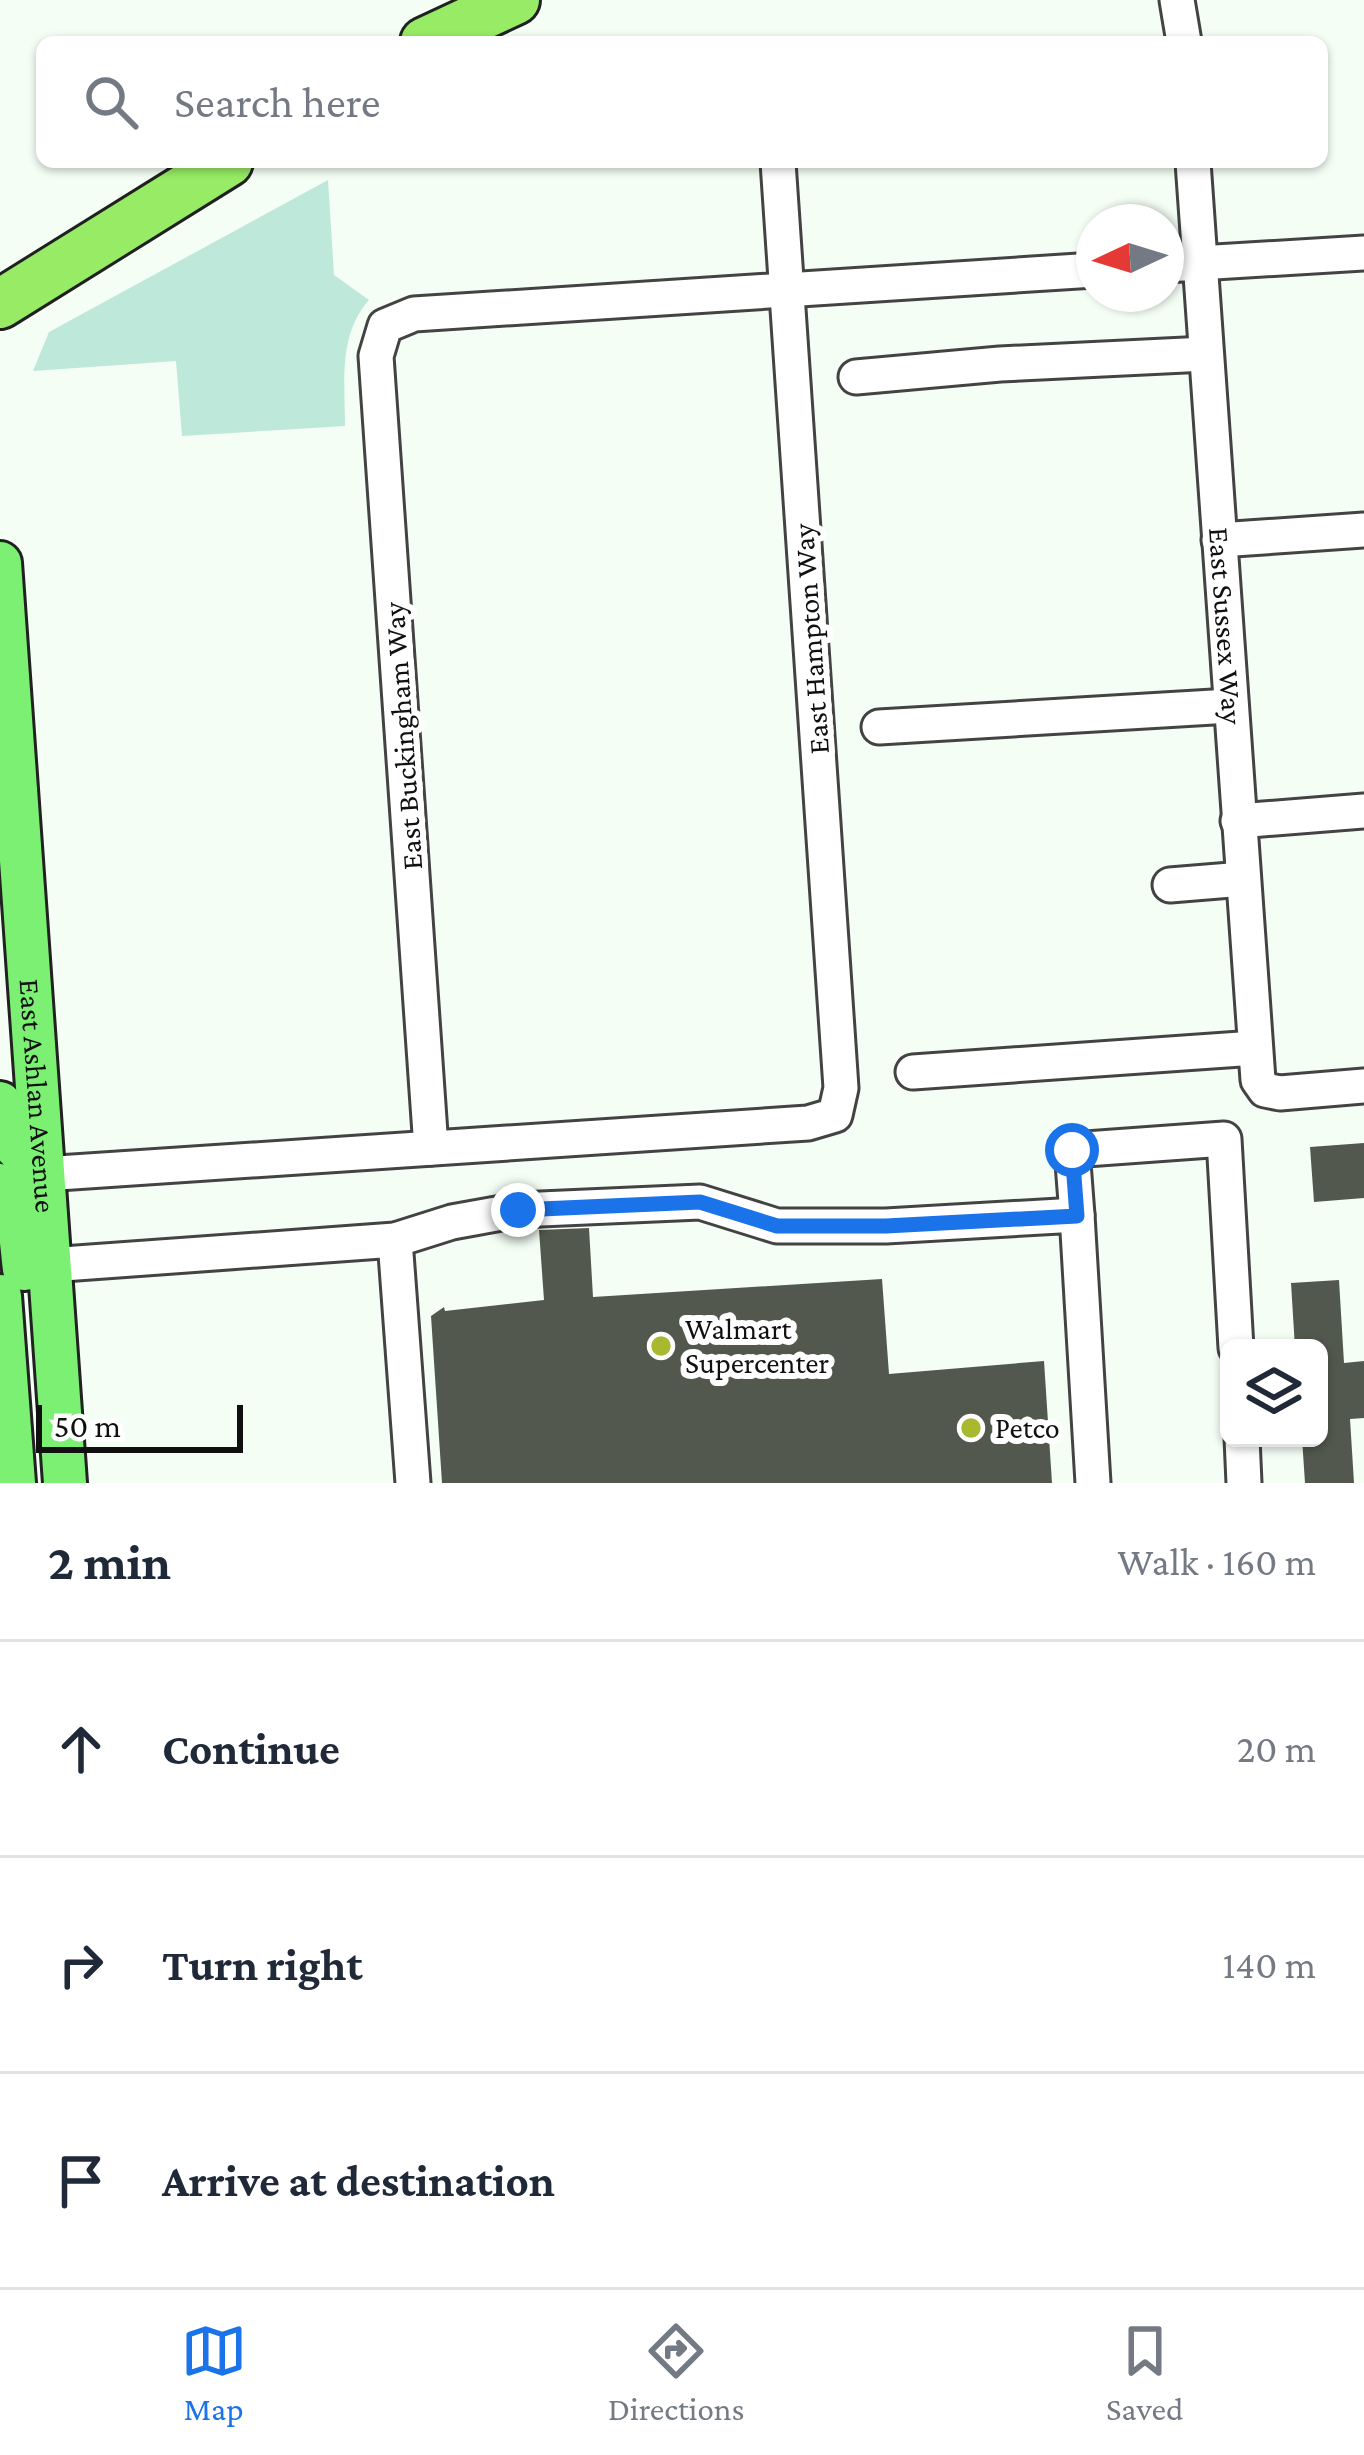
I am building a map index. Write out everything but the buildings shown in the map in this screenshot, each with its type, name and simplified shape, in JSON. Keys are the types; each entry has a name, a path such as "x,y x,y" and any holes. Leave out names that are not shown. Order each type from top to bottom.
{"highway":[{"path":"438,36 514,0"},
{"path":"0,304 218,168"}],"main road":[{"name":"East Ashlan Avenue","path":"0,563 64,1483"},
{"path":"0,1103 11,1142 44,1174"},
{"path":"0,1185 17,1214 25,1281 53,1321"},
{"path":"0,1296 13,1478"}],"street":[{"path":"1177,0 1183,36"},
{"name":"East Hampton Way","path":"431,1148 808,1123 835,1115 841,1088 778,168"},
{"name":"East Sussex Way","path":"1193,168 1258,1080 1265,1090 1280,1093 1364,1086"},
{"path":"1184,264 1364,253"},
{"path":"788,290 1076,271"},
{"name":"East Buckingham Way","path":"431,1148 376,356 385,326 414,314 788,290"},
{"path":"856,377 1206,354"},
{"path":"1219,540 1364,530"},
{"path":"880,727 1230,706"},
{"path":"1238,821 1364,811"},
{"path":"1169,884 1243,879"},
{"path":"913,1072 1255,1048"},
{"path":"1093,1483 1072,1150 1224,1138 1235,1339"},
{"path":"44,1174 431,1148"},
{"path":"50,1265 395,1240 452,1222 518,1210 700,1202 777,1226 886,1226 1077,1216"},
{"path":"395,1240 413,1483"},
{"path":"1242,1447 1244,1483"}],"green space":[{"path":"328,180 334,275 369,300 348,343 345,426 182,436 176,361 33,371 49,332"}],"place":[{"name":"Walmart Supercenter","path":"661,1346"},
{"name":"Petco","path":"971,1428"}],"route":[{"path":"518,1210 700,1202 777,1226 886,1226 1077,1216 1072,1150"}]}
